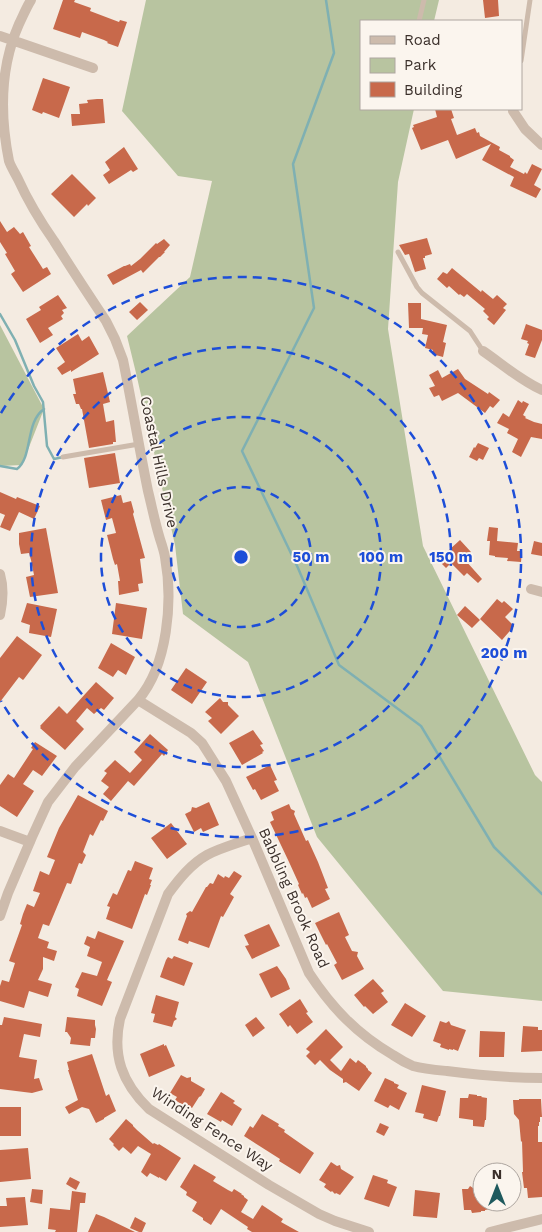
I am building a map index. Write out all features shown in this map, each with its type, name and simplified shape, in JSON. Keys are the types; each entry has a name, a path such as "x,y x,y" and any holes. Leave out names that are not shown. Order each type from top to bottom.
{"street":[{"name":"Coastal Hills Drive","path":"0,916 48,802 75,767 138,700 150,683 160,653 166,625 168,592 165,557 149,493 123,360 106,321 33,210 10,163 3,135 2,79 12,40 31,0"},
{"path":"0,36 93,68"},
{"path":"512,110 525,130 542,145"},
{"path":"482,351 522,380 542,390"},
{"path":"0,574 3,598 0,615"},
{"name":"Babbling Brook Road","path":"138,700 191,733 202,743 226,780 309,973 337,1010 365,1038 412,1066 479,1075 542,1078"},
{"path":"0,831 30,842"},
{"name":"Winding Fence Way","path":"252,838 208,855 188,870 168,894 120,1019 117,1038 118,1057 127,1082 148,1108 319,1214 369,1232"},
{"path":"490,1232 542,1219"}],"lane":[{"path":"419,20 424,0"},
{"path":"522,54 530,0"},
{"path":"398,252 422,293 470,331 482,351"},
{"path":"63,458 139,444"}],"green space":[{"path":"146,0 439,0 434,20 360,20 360,110 414,110 398,182 388,329 423,546 535,775 542,782 542,1001 443,991 317,837 248,662 183,614 175,545 127,336 190,277 212,181 178,176 122,111"},
{"path":"0,325 44,409 22,465 0,466"}],"building":[{"path":"63,0 75,0 74,2 91,8 90,11 119,22 120,20 127,22 118,47 82,32 80,38 53,29"},
{"path":"483,0 498,0 499,16 485,18"},
{"path":"43,78 70,87 59,118 32,110"},
{"path":"103,99 105,123 72,126 71,114 80,114 79,104 88,103 87,100"},
{"path":"435,110 451,110 454,118 451,119 457,135 475,128 480,136 500,147 499,150 514,160 510,167 524,174 525,172 527,174 532,164 542,169 534,185 541,189 536,198 510,186 514,177 482,160 491,144 456,159 448,140 421,150 412,128 414,127 413,125 437,117"},
{"path":"124,147 138,169 133,172 131,170 109,184 103,175 110,170 105,162"},
{"path":"72,174 96,198 74,217 51,194"},
{"path":"0,221 7,232 14,227 20,234 23,232 31,246 29,247 43,269 47,267 51,274 23,292 11,274 15,271 0,242"},
{"path":"427,238 432,254 423,258 426,269 415,272 409,254 405,255 399,245"},
{"path":"164,239 170,245 143,273 141,270 113,285 107,275 124,266 130,264 131,266 156,243"},
{"path":"452,268 481,292 482,290 493,299 497,295 507,304 503,308 506,310 494,325 487,319 489,317 483,311 485,309 467,294 464,297 459,295 437,279 443,272 447,274"},
{"path":"58,295 67,308 62,310 64,313 61,316 63,319 48,328 53,335 40,343 26,319 41,310 39,307"},
{"path":"140,302 148,310 137,320 129,312"},
{"path":"408,303 421,303 421,319 447,325 443,342 446,343 443,357 432,354 433,350 425,348 428,335 422,334 423,328 409,328"},
{"path":"526,324 542,330 542,340 535,358 525,355 529,344 527,343 528,341 521,339"},
{"path":"78,334 82,341 89,336 99,354 71,372 71,370 62,375 57,368 65,362 56,348"},
{"path":"458,369 465,379 500,400 493,408 490,406 485,413 458,393 442,401 439,395 434,397 429,388 435,386 429,375 438,370 442,378"},
{"path":"103,372 110,402 103,404 106,422 114,420 116,442 89,448 82,409 79,404 76,404 73,394 76,394 73,379"},
{"path":"518,400 529,404 523,415 525,418 542,424 542,439 531,437 521,457 512,452 518,439 507,433 509,429 497,423 503,413 509,417"},
{"path":"478,443 489,448 483,460 479,458 477,461 469,457"},
{"path":"115,453 120,483 89,488 84,458"},
{"path":"0,492 40,506 34,519 19,512 10,531 0,527 5,515 0,513"},
{"path":"121,495 123,503 131,501 145,558 140,559 143,583 138,584 139,591 119,595 118,581 120,581 117,564 115,565 107,535 116,533 112,518 106,520 101,500"},
{"path":"489,527 498,528 497,541 518,543 517,551 522,551 521,562 507,561 508,558 489,555 490,541 487,541"},
{"path":"46,528 58,593 30,597 26,577 34,575 29,553 21,554 19,533"},
{"path":"460,540 471,552 465,560 482,579 478,583 467,573 464,576 451,563 446,568 438,560"},
{"path":"534,541 542,543 542,556 531,554"},
{"path":"497,599 502,603 504,601 513,609 505,617 514,626 502,640 480,619"},
{"path":"27,603 57,609 51,637 29,633 30,625 21,622"},
{"path":"116,603 147,608 142,639 112,634"},
{"path":"465,606 480,620 472,628 457,615"},
{"path":"17,636 42,655 24,679 19,677 0,702 0,658"},
{"path":"111,643 135,657 126,675 118,670 113,677 98,668"},
{"path":"186,668 207,682 192,704 171,690"},
{"path":"96,682 114,698 104,710 101,708 94,714 87,708 76,721 84,729 65,750 40,726 59,706 67,714"},
{"path":"220,698 223,702 228,702 228,705 239,716 221,734 208,721 212,718 205,712"},
{"path":"253,730 263,744 260,745 264,751 242,765 229,743"},
{"path":"150,734 168,750 164,756 162,754 134,786 128,781 111,801 103,794 109,787 101,781 107,773 104,771 115,760 130,773 142,760 134,752"},
{"path":"35,742 57,756 42,776 33,770 23,784 34,791 17,817 0,806 0,785 8,774 14,778 33,749 31,748"},
{"path":"270,765 277,780 274,781 279,791 261,800 246,777"},
{"path":"78,795 108,811 93,836 90,834 83,852 86,855 82,864 79,863 71,884 67,883 49,926 43,924 38,938 49,942 47,948 57,951 54,961 43,957 43,969 38,980 52,984 48,997 29,991 24,1008 0,1001 2,980 9,982 15,963 9,961 22,925 20,924 23,914 27,904 34,907 40,893 33,891 40,871 49,875 55,860 47,857 59,828"},
{"path":"209,802 219,825 203,832 201,828 194,832 185,814 191,811 192,807 196,808"},
{"path":"289,804 291,809 295,811 294,814 306,841 308,840 328,888 325,889 330,899 312,908 307,897 305,898 302,894 270,822 274,820 271,812"},
{"path":"171,823 187,844 167,859 151,838"},
{"path":"135,861 153,868 149,879 152,880 151,885 147,895 145,894 132,929 106,919 110,907 107,906 113,893 117,895 128,870 131,871"},
{"path":"234,871 242,876 230,894 234,897 223,917 221,916 209,948 189,941 188,944 178,940 187,916 186,914 190,911 192,912 206,887 210,883 213,884 218,874 224,878 225,876 229,878"},
{"path":"339,912 349,935 345,937 352,951 358,952 357,956 364,969 342,980 334,965 337,963 315,923"},
{"path":"269,924 280,946 252,959 245,946 249,945 244,935"},
{"path":"98,931 124,941 107,980 112,982 102,1006 77,996 79,989 75,987 82,972 97,976 102,962 87,956 90,947 84,944 87,936 95,939"},
{"path":"174,956 193,963 184,986 160,977 168,957 172,959"},
{"path":"277,966 290,989 271,998 259,974"},
{"path":"373,979 384,991 381,993 388,1002 373,1014 354,995"},
{"path":"156,995 179,1002 175,1017 177,1019 172,1027 153,1022 155,1014 151,1013"},
{"path":"300,999 308,1012 306,1013 313,1022 297,1034 290,1025 288,1027 279,1014"},
{"path":"405,1003 426,1016 412,1037 391,1025"},
{"path":"4,1017 42,1024 40,1037 24,1034 19,1057 37,1060 34,1079 39,1078 43,1090 32,1093 0,1089 0,1025 2,1025"},
{"path":"67,1017 95,1020 95,1038 91,1038 90,1046 70,1044 71,1038 65,1032"},
{"path":"256,1017 265,1028 253,1037 245,1025"},
{"path":"440,1021 446,1023 449,1021 451,1025 466,1030 458,1051 440,1047 441,1044 433,1041"},
{"path":"523,1026 538,1027 538,1030 542,1030 542,1051 521,1052"},
{"path":"326,1029 343,1047 330,1060 341,1071 350,1058 356,1063 358,1060 372,1073 359,1091 346,1082 343,1083 343,1079 320,1060 315,1065 306,1056 310,1052 306,1049"},
{"path":"480,1031 505,1032 504,1057 479,1057"},
{"path":"164,1044 175,1066 149,1077 140,1054"},
{"path":"92,1054 106,1096 109,1094 116,1111 96,1123 89,1109 82,1107 69,1114 65,1107 78,1100 67,1062"},
{"path":"181,1075 187,1078 191,1077 191,1081 205,1089 192,1108 175,1100 177,1097 170,1093"},
{"path":"385,1078 399,1085 397,1088 407,1093 399,1110 390,1105 388,1108 374,1101"},
{"path":"422,1085 446,1091 437,1122 423,1118 424,1114 415,1112"},
{"path":"221,1092 235,1101 233,1103 242,1109 232,1126 207,1114"},
{"path":"469,1094 487,1098 484,1127 473,1126 473,1120 459,1118 460,1098 468,1098"},
{"path":"541,1099 542,1117 540,1117 538,1126 538,1142 542,1142 542,1197 528,1198 527,1188 524,1188 522,1141 519,1120 514,1114 513,1100"},
{"path":"0,1107 21,1107 21,1136 0,1136"},
{"path":"262,1114 279,1124 278,1126 285,1130 284,1132 314,1153 300,1174 244,1136 250,1126 253,1128"},
{"path":"126,1119 153,1144 159,1144 181,1158 166,1181 150,1173 147,1177 141,1172 151,1154 138,1146 131,1154 123,1147 119,1151 109,1139"},
{"path":"380,1123 389,1127 384,1136 376,1132"},
{"path":"28,1148 31,1179 0,1182 0,1150"},
{"path":"331,1162 337,1166 340,1165 341,1169 354,1177 340,1195 324,1187 326,1184 319,1180"},
{"path":"194,1164 216,1177 213,1181 232,1192 234,1189 248,1200 241,1212 253,1219 262,1205 283,1219 281,1222 299,1232 252,1232 247,1229 248,1227 221,1209 211,1225 203,1220 203,1218 192,1211 197,1202 186,1195 187,1192 180,1187"},
{"path":"373,1175 388,1180 387,1183 397,1187 389,1207 364,1199"},
{"path":"70,1177 80,1182 76,1190 66,1184"},
{"path":"470,1186 472,1187 472,1212 481,1212 472,1213 471,1210 464,1210 462,1189 468,1189"},
{"path":"32,1189 43,1190 42,1204 30,1202"},
{"path":"415,1190 440,1193 437,1218 413,1216"},
{"path":"72,1191 86,1193 85,1203 80,1203 77,1232 55,1232 56,1230 48,1229 50,1208 70,1210"},
{"path":"25,1197 28,1225 0,1227 0,1206 7,1206 6,1198"},
{"path":"96,1214 104,1217 135,1232 88,1232"},
{"path":"135,1217 146,1223 142,1232 130,1228"}],"waterway":[{"path":"326,0 334,53 293,164 314,308 242,451 298,568 339,665 421,726 494,847 542,894"},
{"path":"0,314 15,340 34,386 43,402 47,446 54,459 63,457"},
{"path":"0,466 17,469 22,464 34,422 44,409"}]}
